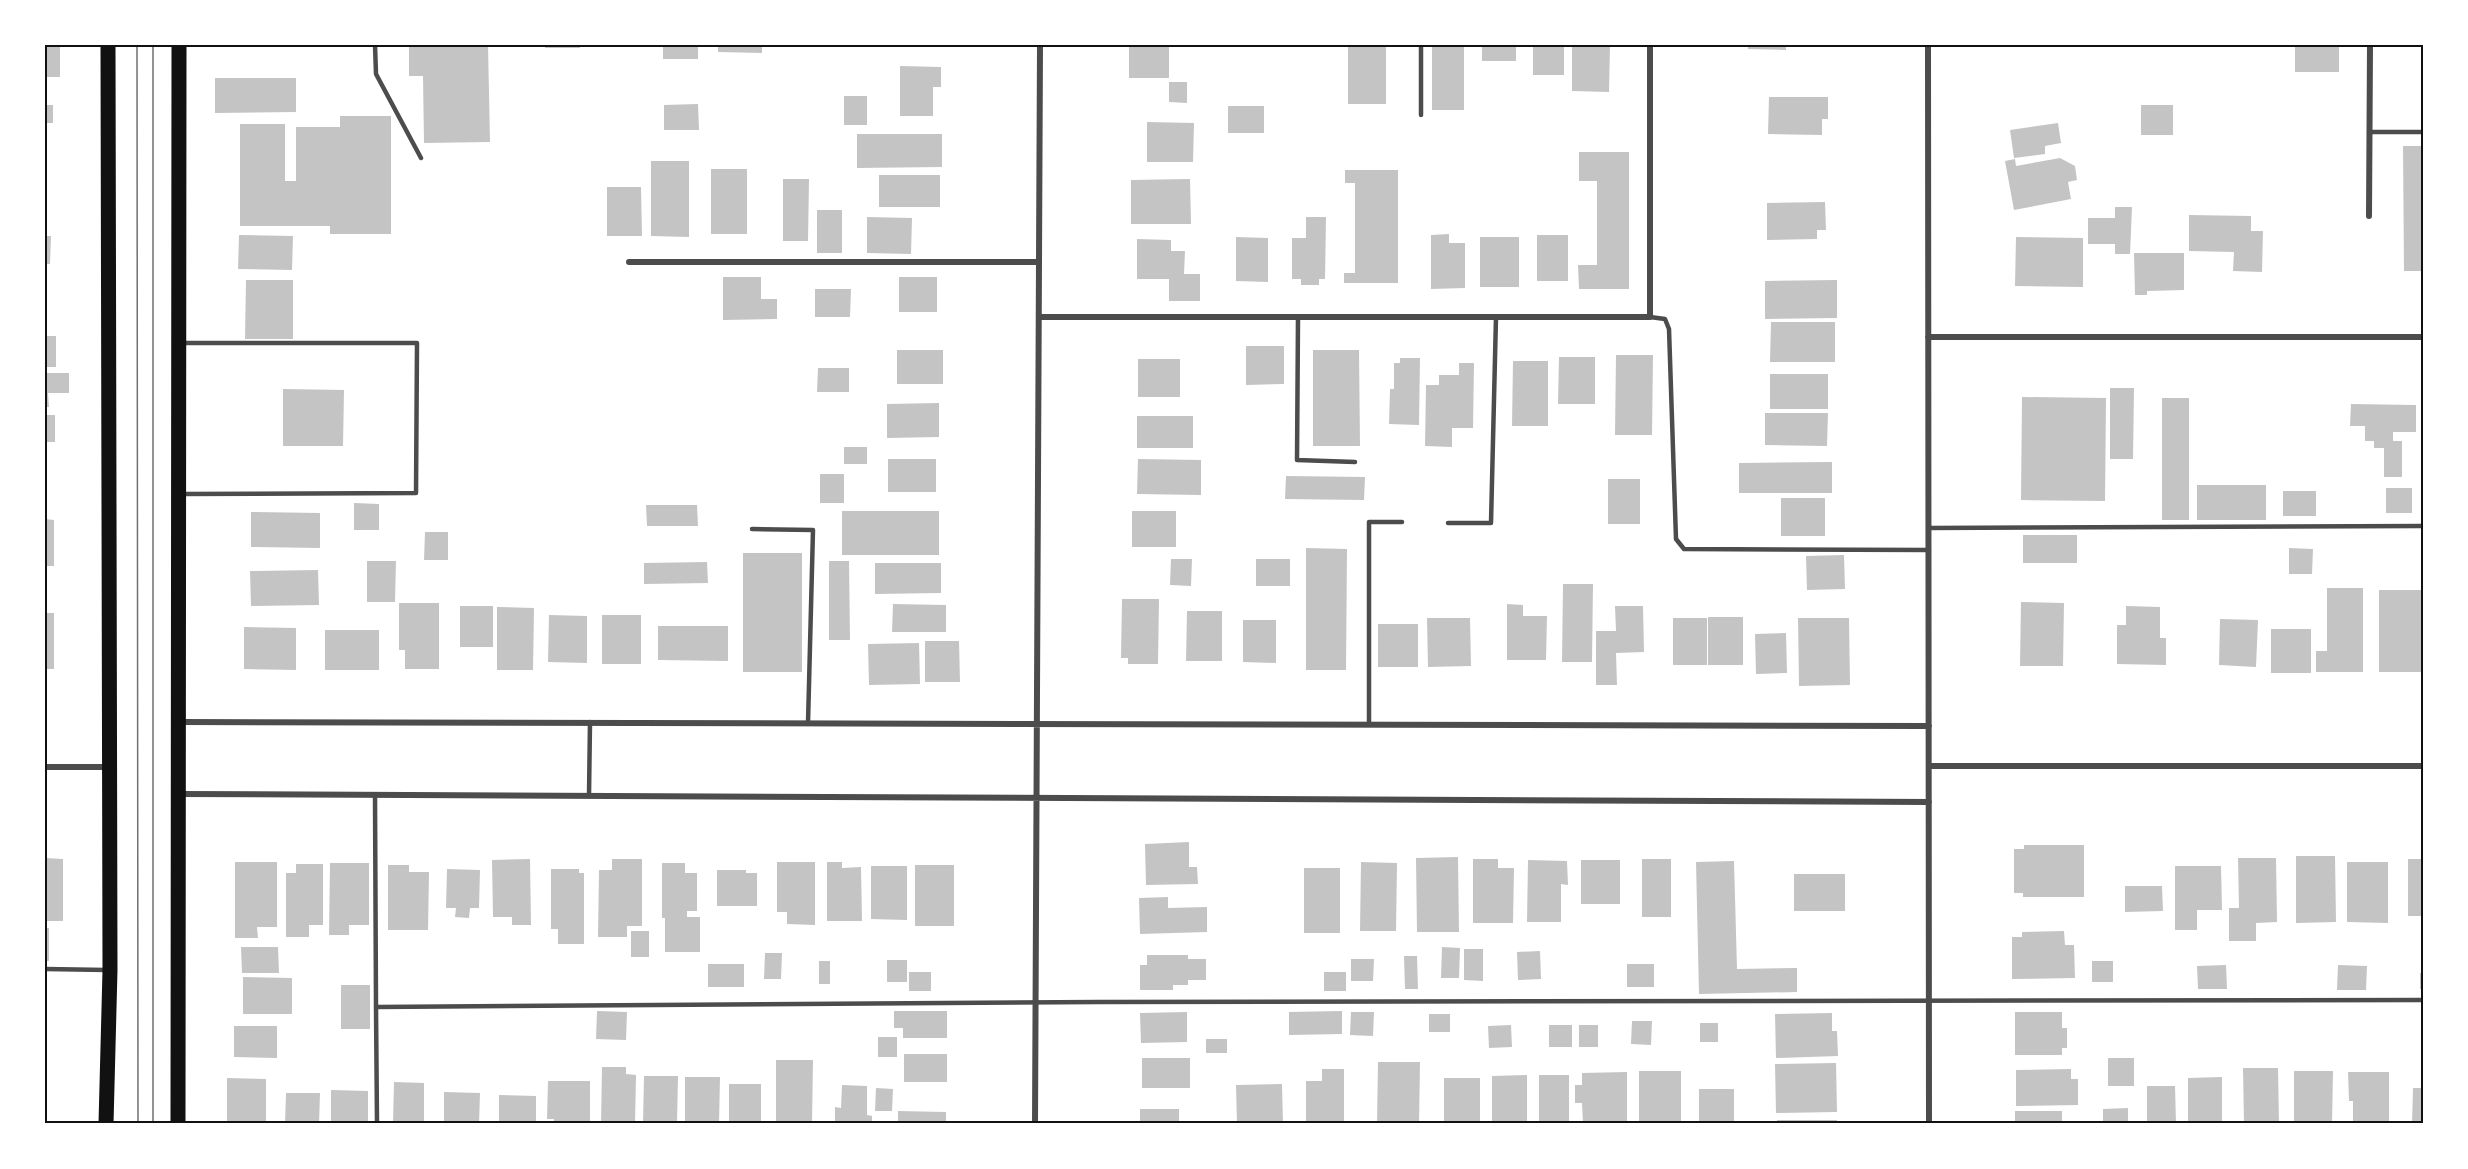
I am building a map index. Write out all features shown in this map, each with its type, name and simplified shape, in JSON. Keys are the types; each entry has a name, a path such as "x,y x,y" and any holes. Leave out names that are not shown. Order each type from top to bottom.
{"main road":[{"path":"106,1124 110,970 108,45"},
{"path":"178,1124 179,45"}],"street":[{"path":"1035,1124 1040,45"},
{"path":"1039,317 1650,317 1650,45"},
{"path":"1928,45 1929,1124"},
{"path":"2369,216 2370,45"},
{"path":"629,262 1039,262"},
{"path":"1928,337 2423,337"},
{"path":"179,722 1929,726"},
{"path":"1929,766 2423,766"},
{"path":"45,767 110,767"},
{"path":"179,794 1929,802"}],"lane":[{"path":"375,45 376,74 421,158"},
{"path":"1421,45 1421,115"},
{"path":"2369,132 2423,132"},
{"path":"1298,317 1297,460 1355,462"},
{"path":"1448,523 1491,523 1496,317"},
{"path":"1650,317 1665,319 1669,329 1676,539 1684,549 1929,550"},
{"path":"178,343 417,343 416,493 178,494"},
{"path":"1368,724 1368,522 1402,522"},
{"path":"1929,528 2423,526"},
{"path":"752,530 813,530 808,723"},
{"path":"589,796 590,723"},
{"path":"375,795 377,1124"},
{"path":"45,969 110,970"},
{"path":"376,1008 1035,1003 2423,1000"}],"building":[{"path":"45,45 60,45 60,77 45,77"},
{"path":"409,45 488,45 490,142 424,143 423,76 409,76"},
{"path":"545,45 580,45 580,48 545,48"},
{"path":"663,45 698,45 698,59 663,59"},
{"path":"718,45 762,45 762,53 718,52"},
{"path":"1129,45 1169,45 1169,78 1129,78"},
{"path":"1348,45 1386,45 1386,104 1348,104"},
{"path":"1432,45 1464,45 1464,110 1432,110"},
{"path":"1482,45 1516,45 1516,61 1482,61"},
{"path":"1533,45 1564,45 1564,75 1533,75"},
{"path":"1572,45 1610,45 1609,92 1572,91"},
{"path":"1748,45 1786,45 1786,50 1748,49"},
{"path":"2295,45 2339,45 2339,72 2295,72"},
{"path":"900,66 941,67 941,87 933,87 933,116 900,116"},
{"path":"215,78 296,78 296,112 215,113"},
{"path":"1169,82 1187,82 1187,103 1169,102"},
{"path":"844,96 867,96 867,125 844,125"},
{"path":"1769,97 1828,97 1828,119 1822,119 1822,135 1768,134"},
{"path":"698,104 699,130 664,130 664,105"},
{"path":"45,105 53,105 53,123 47,123 47,134 45,134"},
{"path":"2141,105 2173,105 2173,135 2141,135"},
{"path":"1228,106 1264,106 1264,133 1228,133"},
{"path":"340,116 391,116 391,234 330,234 330,226 240,226 240,124 285,124 285,181 296,181 296,127 340,127"},
{"path":"1147,122 1194,123 1193,162 1147,162"},
{"path":"2058,123 2061,143 2045,146 2045,154 2014,158 2010,130"},
{"path":"857,134 942,134 942,167 857,168"},
{"path":"2403,146 2423,146 2423,271 2404,271"},
{"path":"1579,152 1629,152 1629,289 1579,289 1578,265 1597,265 1597,181 1579,181"},
{"path":"2060,158 2075,166 2077,180 2068,182 2071,199 2014,210 2005,161 2015,159 2016,166"},
{"path":"651,161 689,161 689,237 651,236"},
{"path":"711,169 747,169 747,234 711,234"},
{"path":"1345,170 1398,170 1398,283 1344,283 1344,273 1355,273 1355,183 1345,183"},
{"path":"879,175 940,175 940,207 879,207"},
{"path":"783,179 809,179 808,241 783,241"},
{"path":"1190,179 1191,224 1131,224 1131,180"},
{"path":"607,187 641,187 642,236 607,236"},
{"path":"1825,202 1826,230 1817,230 1817,239 1767,240 1767,203"},
{"path":"2115,207 2132,207 2130,254 2115,254 2115,244 2088,244 2088,218 2115,218"},
{"path":"817,210 842,210 842,253 817,253"},
{"path":"2189,215 2251,216 2251,231 2263,231 2262,272 2233,271 2234,252 2189,251"},
{"path":"867,217 912,218 911,254 867,253"},
{"path":"1306,217 1326,217 1325,279 1319,279 1319,285 1301,285 1301,279 1292,279 1292,238 1306,238"},
{"path":"1449,234 1449,243 1465,243 1465,288 1431,289 1431,235"},
{"path":"239,235 293,236 292,270 238,269"},
{"path":"1537,235 1568,235 1568,281 1537,281"},
{"path":"45,236 51,236 50,264 45,264"},
{"path":"1236,237 1268,238 1268,282 1236,281"},
{"path":"1480,237 1519,237 1519,287 1480,287"},
{"path":"2016,237 2083,238 2083,287 2015,286"},
{"path":"1137,239 1171,240 1171,251 1185,251 1184,274 1200,274 1200,301 1169,301 1169,279 1137,279"},
{"path":"2134,253 2184,253 2184,290 2147,291 2147,295 2135,295"},
{"path":"723,277 761,277 761,299 777,299 777,319 723,320"},
{"path":"899,277 937,277 937,312 899,312"},
{"path":"246,280 293,280 293,339 245,339"},
{"path":"1837,280 1837,318 1765,319 1765,281"},
{"path":"815,289 851,289 850,317 815,317"},
{"path":"1771,322 1835,322 1835,362 1770,362"},
{"path":"45,336 56,336 56,367 45,367"},
{"path":"1246,346 1284,346 1284,384 1246,385"},
{"path":"897,350 943,350 943,384 897,384"},
{"path":"1313,350 1359,350 1360,446 1313,446"},
{"path":"1616,355 1653,355 1652,435 1615,435"},
{"path":"1559,357 1595,357 1595,404 1558,404"},
{"path":"1400,358 1420,358 1419,425 1389,424 1390,389 1394,389 1394,363 1400,363"},
{"path":"1138,359 1180,359 1180,397 1138,397"},
{"path":"1513,361 1548,361 1548,426 1512,426"},
{"path":"1459,363 1474,363 1473,428 1452,428 1452,447 1425,446 1426,385 1439,385 1439,375 1459,375"},
{"path":"818,368 849,368 849,392 817,392"},
{"path":"45,373 69,373 69,393 48,393 49,407 45,407"},
{"path":"1770,374 1828,374 1828,409 1770,409"},
{"path":"2110,388 2134,388 2133,459 2110,459"},
{"path":"283,389 344,390 343,446 283,446"},
{"path":"2022,397 2106,398 2105,501 2021,500"},
{"path":"2162,398 2189,398 2189,520 2162,520"},
{"path":"939,403 939,437 887,438 887,404"},
{"path":"2351,404 2416,405 2416,432 2393,432 2393,441 2402,441 2402,477 2384,477 2384,448 2374,448 2374,441 2365,441 2365,426 2350,426"},
{"path":"1765,413 1828,413 1827,446 1765,445"},
{"path":"45,415 55,415 55,442 45,442"},
{"path":"1137,416 1193,416 1193,448 1137,448"},
{"path":"844,447 867,447 867,464 844,464"},
{"path":"888,459 936,459 936,492 888,492"},
{"path":"1138,459 1201,460 1201,495 1137,494"},
{"path":"1832,462 1832,493 1739,493 1739,463"},
{"path":"820,474 844,474 844,503 820,503"},
{"path":"1286,476 1365,477 1364,500 1285,499"},
{"path":"1608,479 1640,479 1640,524 1608,524"},
{"path":"2197,485 2266,485 2266,520 2197,520"},
{"path":"2386,488 2412,488 2412,513 2386,513"},
{"path":"2283,491 2316,491 2316,516 2283,516"},
{"path":"1781,498 1825,498 1825,536 1781,536"},
{"path":"354,503 379,504 379,530 354,530"},
{"path":"646,505 697,505 698,526 647,526"},
{"path":"842,511 939,511 939,555 842,555"},
{"path":"1132,511 1176,511 1176,547 1132,547"},
{"path":"251,512 320,513 320,548 251,547"},
{"path":"45,519 54,520 54,566 45,566"},
{"path":"425,532 448,532 448,560 424,560"},
{"path":"2023,535 2077,535 2077,563 2023,563"},
{"path":"1306,548 1347,549 1346,670 1306,670"},
{"path":"2289,548 2313,549 2312,574 2289,574"},
{"path":"743,553 802,553 802,672 743,672"},
{"path":"1844,555 1845,589 1807,590 1806,556"},
{"path":"1171,559 1192,559 1191,586 1170,585"},
{"path":"1256,559 1290,559 1290,586 1256,586"},
{"path":"367,561 396,561 395,602 367,602"},
{"path":"829,561 849,561 850,640 829,640"},
{"path":"707,562 708,583 644,584 644,563"},
{"path":"875,563 941,563 941,593 875,594"},
{"path":"318,570 319,605 251,606 250,571"},
{"path":"1563,584 1593,584 1592,662 1562,662"},
{"path":"2327,588 2363,588 2363,672 2316,672 2316,651 2327,651"},
{"path":"2379,590 2421,590 2421,672 2379,672"},
{"path":"1122,599 1159,599 1158,664 1128,664 1128,658 1121,658"},
{"path":"2021,602 2064,603 2063,666 2020,666"},
{"path":"399,603 439,603 439,669 405,669 405,650 399,650"},
{"path":"893,604 946,605 946,632 892,632"},
{"path":"1507,604 1523,605 1523,616 1547,616 1546,660 1507,660"},
{"path":"460,606 493,606 493,647 460,647"},
{"path":"1615,606 1643,606 1644,652 1616,653 1617,685 1596,685 1596,631 1616,631"},
{"path":"2126,606 2160,607 2160,638 2166,638 2166,665 2117,664 2117,625 2126,625"},
{"path":"497,607 534,608 533,670 497,670"},
{"path":"1187,611 1222,611 1222,661 1186,661"},
{"path":"45,613 54,613 54,669 45,669"},
{"path":"549,615 587,616 587,663 548,662"},
{"path":"602,615 641,615 641,664 602,664"},
{"path":"1708,617 1743,617 1743,665 1708,665"},
{"path":"1427,618 1470,618 1471,666 1428,667"},
{"path":"1673,618 1707,618 1707,665 1673,665"},
{"path":"1798,618 1849,618 1850,685 1799,686"},
{"path":"2220,619 2258,620 2256,667 2219,665"},
{"path":"1243,620 1276,620 1276,663 1243,662"},
{"path":"1378,624 1418,624 1418,667 1378,667"},
{"path":"658,626 728,626 728,661 658,660"},
{"path":"244,627 296,628 296,670 244,669"},
{"path":"2271,629 2311,629 2311,673 2271,673"},
{"path":"325,630 379,630 379,670 325,670"},
{"path":"1786,633 1787,673 1756,674 1755,634"},
{"path":"925,641 959,641 960,682 925,682"},
{"path":"919,643 920,684 869,685 868,644"},
{"path":"1189,842 1189,867 1197,867 1198,884 1146,885 1145,844"},
{"path":"2024,845 2084,845 2084,897 2023,897 2023,893 2014,893 2014,849 2024,849"},
{"path":"2296,856 2335,856 2336,922 2296,923"},
{"path":"1458,857 1459,932 1417,932 1416,858"},
{"path":"45,858 63,859 63,921 45,921"},
{"path":"2238,858 2276,858 2277,922 2256,923 2256,941 2229,941 2229,908 2239,908"},
{"path":"530,859 531,925 512,925 512,917 493,917 492,860"},
{"path":"612,859 642,859 642,926 627,926 627,937 598,937 599,870 612,870"},
{"path":"1473,859 1498,859 1498,868 1514,868 1513,923 1473,923"},
{"path":"1642,859 1671,859 1671,917 1642,917"},
{"path":"2408,859 2423,859 2423,916 2408,916"},
{"path":"1528,860 1567,861 1568,885 1561,884 1561,922 1527,922"},
{"path":"1581,860 1620,860 1620,904 1581,904"},
{"path":"1734,861 1737,969 1797,968 1797,992 1699,994 1696,862"},
{"path":"235,862 277,862 277,927 257,927 258,938 235,938"},
{"path":"777,862 815,862 815,925 787,924 787,912 777,912"},
{"path":"827,862 842,862 842,868 861,867 862,921 827,921"},
{"path":"1361,862 1397,863 1396,931 1360,931"},
{"path":"2347,862 2388,862 2388,923 2347,922"},
{"path":"330,863 369,863 369,925 349,925 349,935 329,935"},
{"path":"662,863 685,863 685,873 697,873 697,911 687,911 687,917 700,917 700,952 665,952 665,918 662,918"},
{"path":"296,864 323,864 323,925 309,925 309,937 286,937 286,873 296,873"},
{"path":"388,865 409,865 409,872 429,872 428,930 388,930"},
{"path":"915,865 954,865 954,926 915,926"},
{"path":"871,866 907,866 907,920 871,919"},
{"path":"2175,866 2221,866 2222,910 2197,910 2197,930 2175,930"},
{"path":"1304,868 1340,868 1340,933 1304,933"},
{"path":"447,869 480,870 479,908 470,908 469,918 455,917 456,908 446,908"},
{"path":"551,869 579,869 579,873 584,873 584,944 558,944 558,929 551,929"},
{"path":"717,870 746,870 746,873 757,873 757,906 717,906"},
{"path":"1794,874 1845,874 1845,911 1794,911"},
{"path":"2125,886 2162,886 2163,911 2125,912"},
{"path":"1168,897 1168,908 1207,907 1207,932 1140,934 1139,898"},
{"path":"45,928 49,928 49,961 45,961"},
{"path":"631,931 649,931 649,957 631,957"},
{"path":"2064,931 2065,945 2074,945 2075,978 2012,979 2012,937 2022,937 2022,932"},
{"path":"241,947 278,947 279,973 242,973"},
{"path":"1442,947 1460,948 1459,978 1441,978"},
{"path":"1464,949 1483,949 1483,981 1464,980"},
{"path":"1540,951 1541,979 1518,980 1517,952"},
{"path":"765,953 782,953 781,979 764,979"},
{"path":"1147,955 1188,955 1188,959 1206,959 1206,980 1188,980 1188,985 1173,985 1173,990 1140,990 1140,965 1147,965"},
{"path":"1404,956 1417,956 1418,989 1405,989"},
{"path":"1351,959 1374,959 1373,981 1351,981"},
{"path":"887,960 907,960 907,982 887,982"},
{"path":"819,961 830,961 830,984 819,984"},
{"path":"2092,961 2113,961 2113,982 2092,982"},
{"path":"708,964 744,964 744,987 708,987"},
{"path":"1627,964 1654,964 1654,987 1627,987"},
{"path":"2226,965 2227,989 2198,989 2197,966"},
{"path":"2338,965 2367,966 2366,990 2337,990"},
{"path":"909,972 931,972 931,991 909,991"},
{"path":"1324,972 1346,972 1346,991 1324,991"},
{"path":"2420,973 2423,973 2423,989 2420,989"},
{"path":"243,977 292,978 292,1014 243,1014"},
{"path":"341,985 370,985 370,1029 341,1029"},
{"path":"597,1011 627,1012 626,1040 596,1039"},
{"path":"894,1011 947,1011 947,1038 903,1038 903,1028 894,1028"},
{"path":"1342,1011 1342,1034 1289,1035 1289,1012"},
{"path":"1187,1012 1187,1042 1141,1043 1140,1013"},
{"path":"1351,1012 1374,1012 1373,1036 1350,1035"},
{"path":"2015,1012 2062,1012 2062,1028 2067,1028 2067,1048 2062,1048 2062,1055 2015,1055"},
{"path":"1832,1013 1832,1031 1837,1031 1838,1056 1776,1058 1775,1014"},
{"path":"1429,1014 1450,1014 1450,1032 1429,1032"},
{"path":"1632,1021 1652,1021 1651,1045 1631,1044"},
{"path":"1700,1023 1718,1023 1718,1042 1700,1042"},
{"path":"1511,1025 1512,1047 1489,1048 1488,1026"},
{"path":"1549,1025 1572,1025 1572,1047 1549,1047"},
{"path":"1579,1025 1598,1025 1598,1047 1579,1047"},
{"path":"234,1026 277,1026 277,1058 234,1057"},
{"path":"878,1037 897,1037 897,1057 878,1057"},
{"path":"1206,1039 1227,1039 1227,1053 1206,1053"},
{"path":"904,1054 947,1054 947,1082 904,1082"},
{"path":"1142,1058 1190,1058 1190,1088 1142,1088"},
{"path":"2108,1058 2134,1058 2134,1086 2108,1086"},
{"path":"776,1060 813,1060 812,1124 776,1124"},
{"path":"1378,1062 1420,1062 1419,1124 1377,1124"},
{"path":"1836,1063 1837,1112 1776,1113 1775,1064"},
{"path":"602,1067 626,1067 626,1074 636,1075 635,1124 601,1124"},
{"path":"2243,1068 2278,1068 2279,1124 2244,1124"},
{"path":"1322,1069 1344,1069 1344,1124 1306,1124 1306,1081 1322,1081"},
{"path":"2071,1069 2071,1079 2078,1079 2078,1105 2016,1106 2016,1070"},
{"path":"1639,1071 1681,1071 1681,1124 1639,1124"},
{"path":"2294,1071 2333,1071 2332,1124 2294,1124"},
{"path":"1627,1072 1627,1124 1583,1124 1582,1103 1575,1103 1575,1085 1582,1085 1582,1073"},
{"path":"2348,1072 2389,1072 2389,1124 2353,1124 2353,1101 2349,1101"},
{"path":"1527,1075 1527,1124 1492,1124 1492,1076"},
{"path":"1539,1075 1569,1075 1569,1124 1539,1124"},
{"path":"644,1076 678,1076 677,1124 643,1124"},
{"path":"685,1077 720,1077 719,1124 685,1124"},
{"path":"2222,1077 2222,1124 2188,1124 2188,1078"},
{"path":"227,1078 266,1079 266,1124 227,1124"},
{"path":"1444,1078 1480,1078 1480,1124 1444,1124"},
{"path":"548,1081 590,1081 590,1124 554,1124 554,1119 547,1119"},
{"path":"394,1082 424,1083 424,1124 393,1124"},
{"path":"729,1084 761,1084 761,1124 729,1124"},
{"path":"1282,1084 1283,1124 1237,1124 1236,1085"},
{"path":"842,1085 867,1086 867,1115 872,1116 872,1124 835,1124 835,1107 841,1108"},
{"path":"2147,1086 2175,1086 2176,1124 2147,1124"},
{"path":"876,1088 893,1089 892,1111 875,1111"},
{"path":"2413,1088 2423,1088 2423,1124 2412,1124"},
{"path":"1699,1089 1734,1089 1734,1124 1699,1124"},
{"path":"331,1090 368,1091 368,1124 331,1124"},
{"path":"444,1092 480,1093 479,1124 444,1124"},
{"path":"286,1093 320,1093 319,1124 285,1124"},
{"path":"499,1095 536,1096 536,1124 499,1124"},
{"path":"2128,1108 2128,1124 2103,1124 2103,1109"},
{"path":"1140,1109 1179,1109 1179,1124 1140,1124"},
{"path":"898,1111 946,1112 946,1124 898,1124"},
{"path":"2015,1111 2062,1111 2062,1124 2015,1124"},
{"path":"1777,1120 1837,1120 1837,1124 1777,1124"}],"tram line":[{"path":"137,45 138,1124"},
{"path":"153,45 153,1124"}]}
